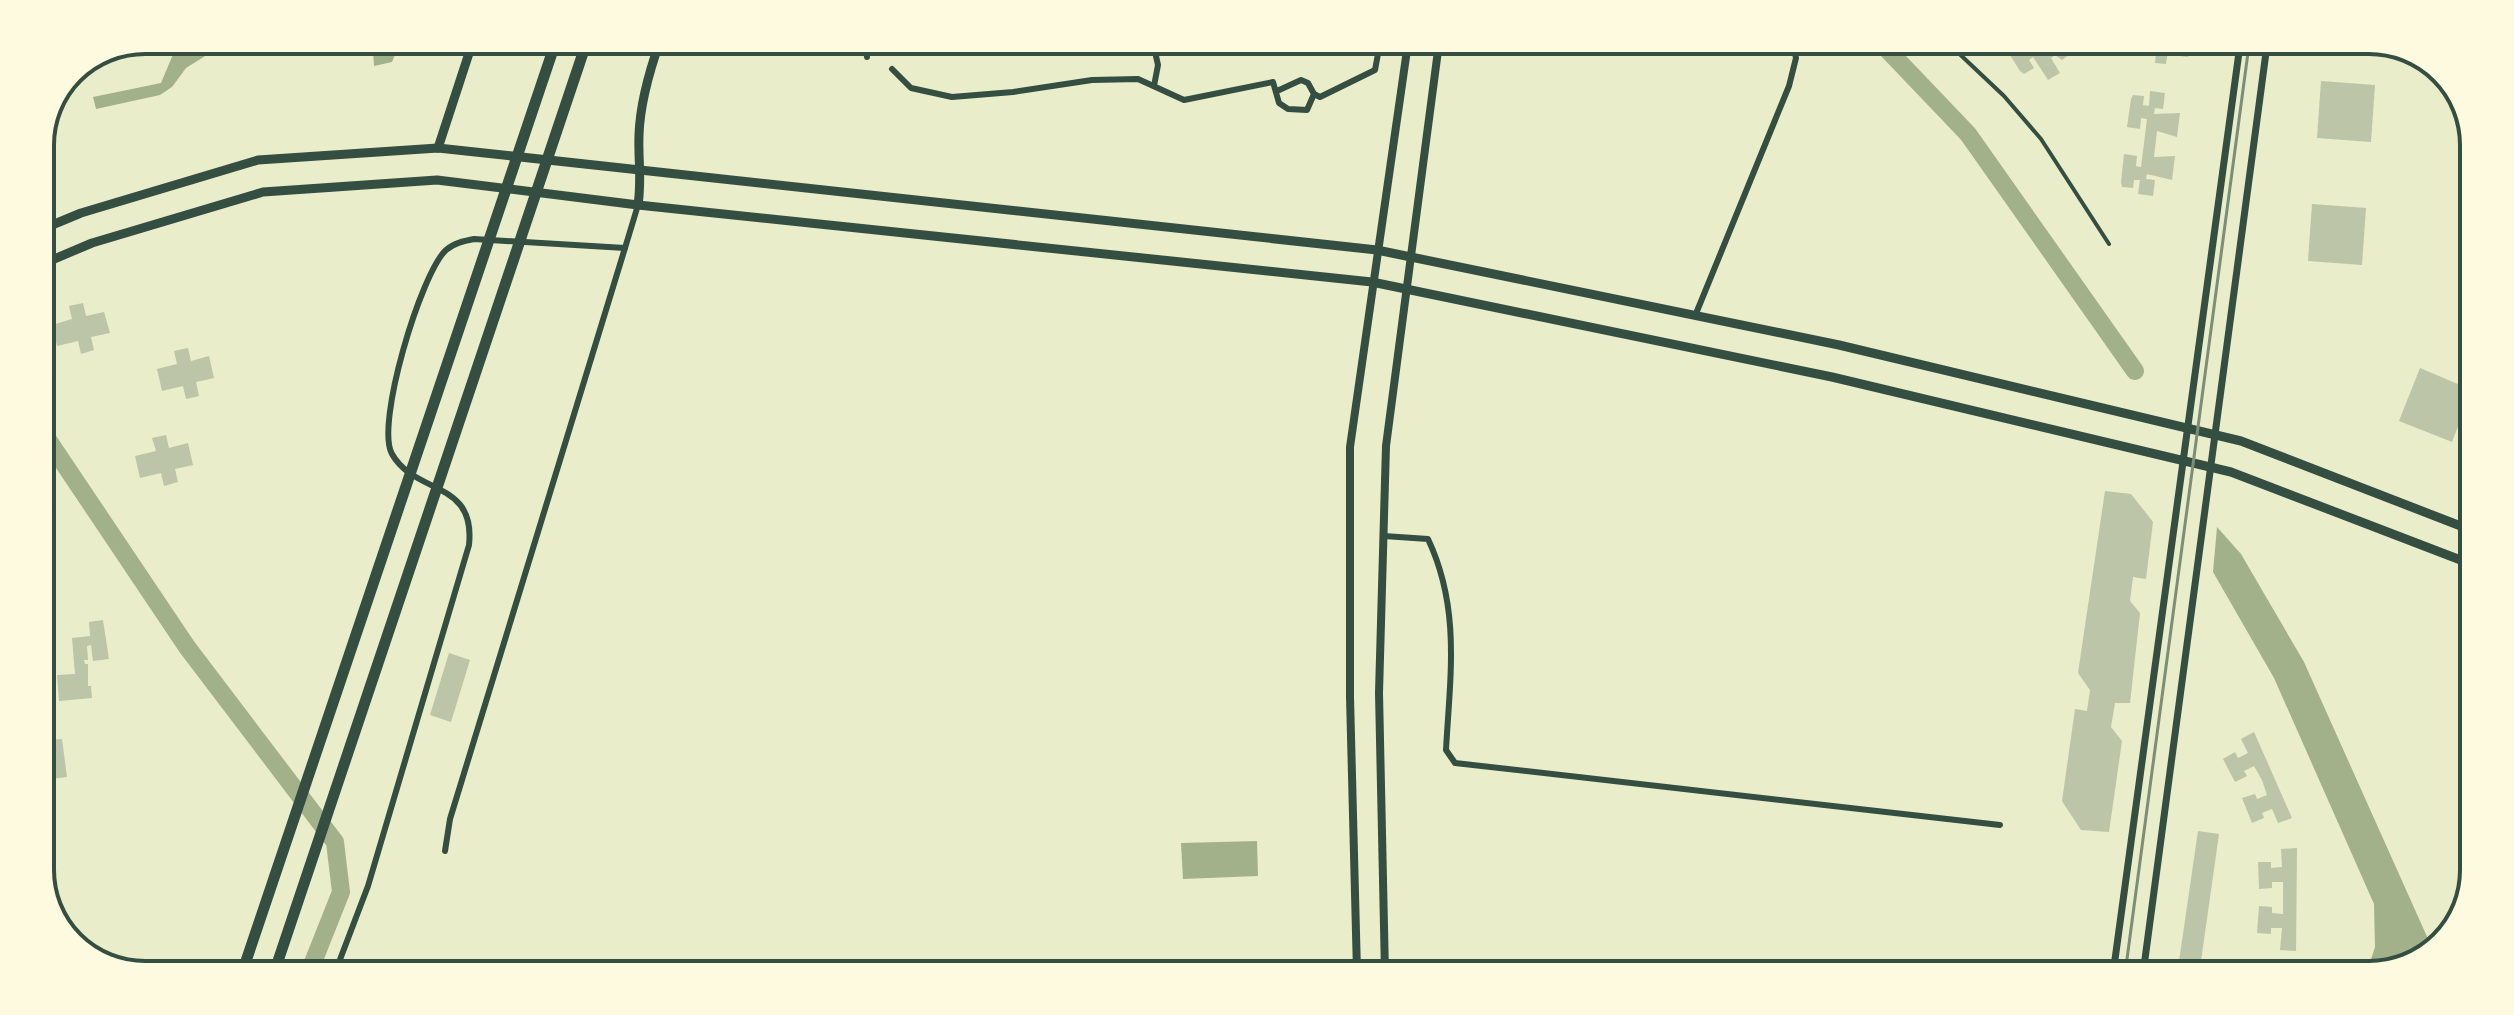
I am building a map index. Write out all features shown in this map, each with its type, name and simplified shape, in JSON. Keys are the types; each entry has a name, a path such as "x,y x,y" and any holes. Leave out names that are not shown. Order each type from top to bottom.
{"highway":[{"path":"246,961 552,54"},
{"path":"278,961 583,54"}],"main road":[{"path":"438,148 469,54"},
{"path":"638,205 643,173 639,136 644,96 656,54"},
{"path":"1357,961 1350,697 1350,447 1406,54"},
{"path":"1385,961 1379,693 1386,446 1438,54"},
{"path":"54,224 81,213 258,160 438,148 643,173 1377,250 1839,345 2241,441 2460,526"},
{"path":"54,259 92,243 263,192 437,180 638,205 1372,282 1832,377 2212,467 2460,560"}],"street":[{"path":"1154,86 1158,65 1156,54"},
{"path":"1277,91 1301,80 1308,83 1314,94 1320,97 1375,70 1378,54"},
{"path":"1695,316 1789,86 1795,54"},
{"path":"1960,54 2004,96 2041,139 2109,244"},
{"path":"2115,961 2239,54"},
{"path":"2145,961 2266,54"},
{"path":"892,69 911,88 952,97 1092,80 1138,79 1184,100 1273,82 1279,103 1299,111 1307,110 1314,94"},
{"path":"445,851 450,819 638,205"},
{"path":"339,961 368,886 469,545 471,525 466,512 453,497 399,464 390,451 392,398 424,288 445,251 458,242 474,239 625,248"},
{"path":"1384,536 1428,539 1442,569 1452,616 1446,750 1455,763 2000,825"}],"shaded area":[{"path":"173,54 208,54 186,68 172,87 160,95 96,109 93,97 161,83"},
{"path":"373,54 395,54 392,62 374,66"},
{"path":"2217,527 2241,554 2304,662 2428,939 2420,946 2393,958 2371,961 2375,947 2374,904 2274,678 2213,572"},
{"path":"1257,841 1258,876 1183,879 1181,843"}],"building":[{"path":"2009,54 2071,54 2062,60 2055,55 2051,58 2060,73 2048,80 2033,57 2029,60 2034,68 2024,74"},
{"path":"2156,54 2168,54 2166,64 2155,63"},
{"path":"2321,81 2375,85 2371,142 2317,138"},
{"path":"2150,91 2165,93 2163,109 2155,108 2154,114 2180,113 2177,137 2157,131 2154,157 2175,156 2172,180 2147,174 2146,179 2155,180 2153,196 2138,194 2140,180 2134,180 2133,188 2122,187 2121,182 2124,154 2137,156 2136,166 2141,167 2147,119 2141,118 2140,129 2127,127 2131,99 2133,95 2144,96 2143,105 2149,106"},
{"path":"2312,204 2366,208 2362,265 2308,261"},
{"path":"83,303 86,316 104,312 110,333 91,337 94,350 81,354 78,341 57,346 54,324 72,319 69,306"},
{"path":"188,348 191,361 209,356 214,378 196,382 199,396 186,399 183,386 162,391 157,369 177,364 174,351"},
{"path":"2420,368 2460,385 2460,421 2452,442 2399,421"},
{"path":"166,435 169,448 188,443 193,465 175,469 178,482 164,486 161,473 140,478 135,456 156,451 152,438"},
{"path":"2105,491 2131,494 2153,522 2146,579 2133,577 2130,601 2140,613 2130,703 2115,703 2111,727 2122,741 2109,832 2081,830 2062,801 2075,709 2087,711 2090,690 2078,673"},
{"path":"103,620 109,659 93,661 91,645 87,646 88,660 84,660 88,664 88,686 91,686 92,698 59,701 57,675 75,674 72,638 90,636 89,622"},
{"path":"449,653 470,660 451,722 430,715"},
{"path":"2254,732 2292,818 2278,823 2272,809 2262,813 2264,818 2252,823 2242,798 2255,794 2257,799 2267,795 2262,780 2254,766 2244,771 2247,776 2235,782 2223,759 2235,752 2238,758 2248,753 2241,739"},
{"path":"62,739 67,777 54,779 54,740"},
{"path":"2198,831 2219,834 2201,961 2179,961"},
{"path":"2297,848 2296,951 2280,950 2282,928 2271,928 2271,934 2257,933 2259,906 2272,907 2272,913 2283,914 2283,882 2272,882 2272,888 2259,889 2258,862 2271,862 2271,868 2282,867 2281,849"}],"waterway":[{"path":"1892,54 1968,134 2135,371"},
{"path":"54,449 187,647 335,842 341,892 314,961"}],"railway":[{"path":"2127,961 2248,54"}]}
